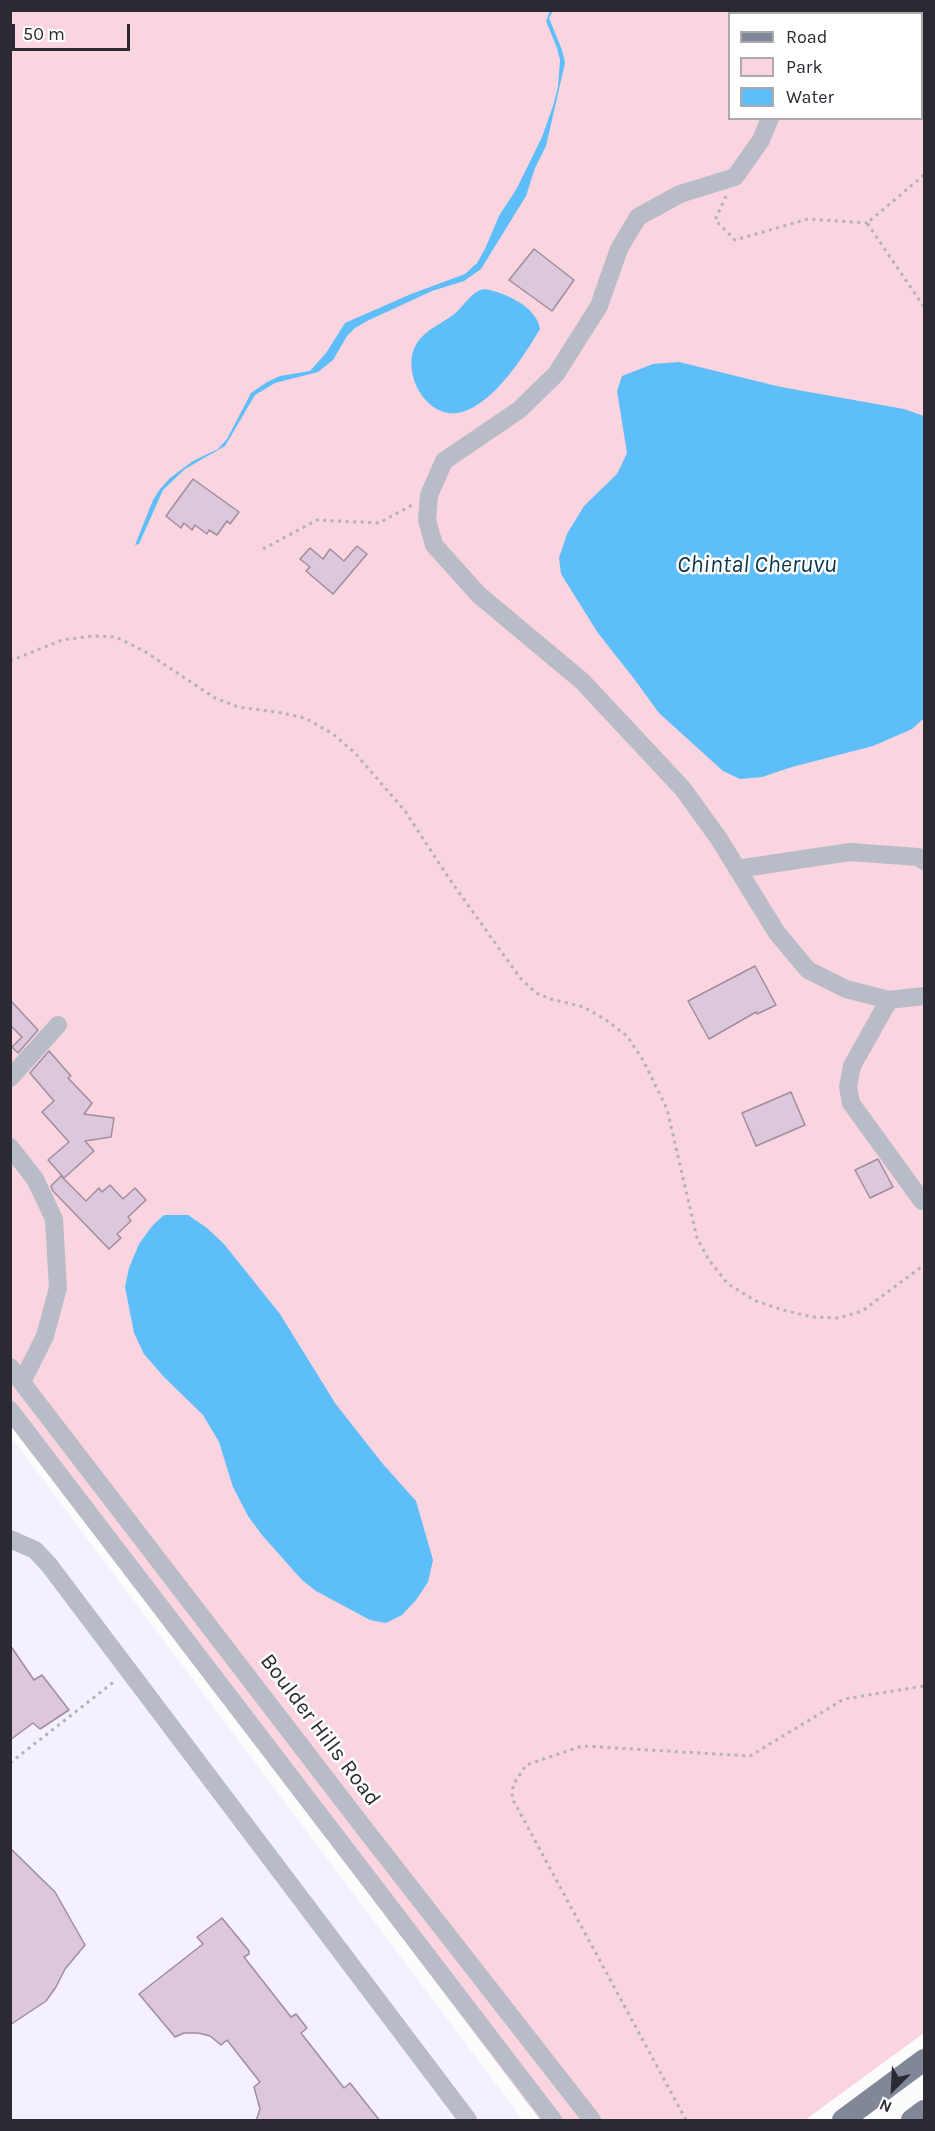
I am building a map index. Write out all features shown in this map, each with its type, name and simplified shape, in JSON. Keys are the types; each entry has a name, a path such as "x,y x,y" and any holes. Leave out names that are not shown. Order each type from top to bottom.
{"main road":[{"path":"843,2121 924,2060"},
{"path":"912,2121 924,2111"}],"lane":[{"path":"769,120 761,140 735,177 680,194 638,217 620,249 599,306 556,374 519,410 444,461 429,495 427,520 434,545 479,595 582,681 682,789 719,839 777,933 808,970 846,989 889,1000 924,996"},
{"path":"737,869 850,852 918,857 924,861"},
{"path":"889,1000 852,1066 848,1087 851,1103 922,1201"},
{"path":"10,1078 58,1025"},
{"path":"10,1148 36,1179 54,1219 58,1288 45,1336 22,1382"},
{"name":"Boulder Hills Road","path":"10,1367 592,2121"},
{"path":"10,1410 553,2121"},
{"path":"10,1539 35,1550 49,1564 468,2121"}],"path":[{"path":"735,177 715,220 735,240 808,219 867,223 924,176"},
{"path":"867,223 924,307"},
{"path":"263,549 317,519 379,523 429,495"},
{"path":"10,661 62,640 93,636 116,637 144,651 215,698 238,707 305,718 333,734 355,753 405,811 450,880 521,979 536,993 584,1007 627,1036 643,1060 667,1109 697,1238 709,1260 728,1284 756,1300 783,1310 812,1317 839,1318 862,1311 924,1265"},
{"path":"10,1763 129,1671"},
{"path":"686,2121 512,1798 513,1785 526,1765 582,1746 750,1756 844,1699 924,1686"}],"shaded area":[{"path":"11,1437 523,2120 11,2120"}],"green space":[{"path":"11,11 924,11 924,2033 805,2120 540,2120 11,1421"}],"water":[{"path":"550,11 553,11 549,18 565,63 546,146 535,168 526,196 481,269 464,281 432,291 355,328 347,336 333,360 318,372 275,383 255,395 225,446 185,469 163,490 139,544 135,545 153,500 160,489 170,478 193,461 218,449 227,439 251,393 280,376 310,371 326,353 345,323 411,294 465,274 477,263 499,216 517,188 542,137 553,106 558,87 560,60 546,21"},
{"path":"484,289 501,293 526,307 538,321 540,329 526,352 497,389 474,407 462,412 449,413 428,402 420,392 414,380 412,354 424,334 453,315 475,293"},
{"name":"Chintal Cheruvu","path":"679,362 781,387 904,409 924,416 924,718 912,729 873,746 762,777 740,779 723,771 659,713 598,633 561,574 559,558 567,534 584,506 617,474 627,453 617,391 622,376 653,364"},
{"path":"164,1215 188,1215 224,1244 280,1314 335,1403 382,1463 416,1501 433,1560 428,1582 402,1615 386,1623 370,1620 316,1591 302,1580 248,1516 233,1487 219,1442 203,1415 144,1354 134,1333 125,1287 129,1268 139,1244 153,1225"}],"building":[{"path":"534,249 574,280 552,311 509,280"},
{"path":"193,479 239,512 230,524 227,521 217,535 209,530 207,534 195,525 192,530 184,523 181,528 166,516"},
{"path":"357,546 367,554 333,594 306,571 310,567 300,559 310,548 323,559 330,549 344,561"},
{"path":"755,966 776,1005 757,1014 756,1012 709,1039 688,1001"},
{"path":"10,1000 38,1030 18,1053 12,1047 22,1037 10,1025"},
{"path":"49,1051 71,1076 68,1078 92,1103 84,1114 114,1118 111,1137 85,1141 94,1151 64,1178 48,1160 69,1142 42,1112 54,1101 30,1073"},
{"path":"791,1092 805,1125 756,1146 742,1113"},
{"path":"878,1159 893,1187 870,1198 855,1170"},
{"path":"61,1176 86,1201 99,1188 102,1192 110,1185 123,1199 135,1188 146,1200 128,1217 131,1221 117,1234 121,1238 109,1249 53,1191 51,1186"},
{"path":"10,1645 34,1680 42,1675 69,1710 40,1729 33,1723 10,1740"},
{"path":"10,1848 55,1892 85,1945 65,1969 46,2001 10,2025"},
{"path":"222,1918 249,1951 249,1954 244,1957 291,2017 296,2014 307,2028 301,2033 344,2088 350,2083 380,2121 256,2121 260,2109 254,2087 260,2082 227,2040 221,2045 210,2036 198,2033 184,2033 175,2037 139,1994 203,1944 197,1937"}]}
